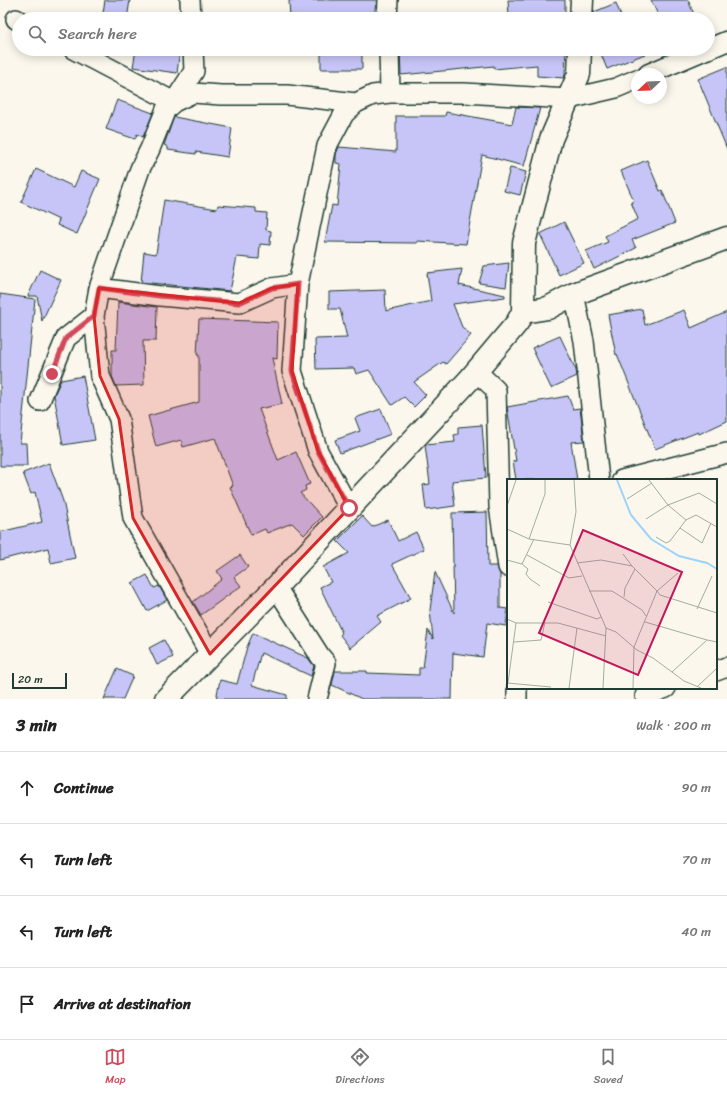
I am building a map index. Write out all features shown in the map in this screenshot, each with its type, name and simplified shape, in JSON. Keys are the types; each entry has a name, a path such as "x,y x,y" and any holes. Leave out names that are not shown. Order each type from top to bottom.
{"street":[{"path":"190,0 191,12"},
{"path":"387,12 388,0"},
{"path":"581,12 582,0"},
{"path":"715,46 727,41"},
{"path":"86,56 174,102"},
{"path":"174,102 194,70 193,56"},
{"path":"389,56 390,93"},
{"path":"166,699 276,587 476,371 517,323 523,312 524,243 552,139 579,74 580,56"},
{"path":"662,68 691,56"},
{"path":"349,508 318,451 292,371 298,284 327,146 344,114 356,103 373,95 390,93 464,93 569,99 616,88 631,82"},
{"path":"210,654 133,518 119,419 100,376 94,316 99,288 140,169 150,149 166,109 174,102 193,93 221,95 287,95 356,103"},
{"path":"523,312 548,308 574,294 727,238"},
{"path":"99,288 160,296 239,303 272,288 298,284"},
{"path":"574,294 584,341 599,479"},
{"path":"40,401 66,338 94,316"},
{"path":"476,371 496,390 499,506 507,560"},
{"path":"626,479 727,453"},
{"path":"276,587 326,663 317,699"},
{"path":"717,671 727,667"},
{"path":"645,694 662,689"}],"highlighted area":[{"path":"298,284 292,371 318,451 349,508 210,654 133,518 119,419 100,376 94,316 99,288 239,303 272,288"}],"building":[{"path":"105,0 130,0 128,12 103,12"},
{"path":"289,0 376,0 375,12 290,12"},
{"path":"508,0 565,0 565,12 509,12"},
{"path":"651,0 688,0 693,12 657,12"},
{"path":"616,3 619,12 594,12"},
{"path":"135,56 179,56 177,73 133,67"},
{"path":"321,56 362,56 362,69 321,69"},
{"path":"400,56 566,56 564,78 537,76 537,65 494,69 494,66 401,75"},
{"path":"602,56 640,56 607,69"},
{"path":"727,67 727,149 698,79"},
{"path":"117,100 153,113 143,137 137,134 135,139 106,129"},
{"path":"516,107 540,108 524,166 482,155 466,244 417,241 417,243 325,242 332,205 337,206 341,164 336,163 336,154 339,147 396,152 396,116 445,116 446,112 512,124"},
{"path":"174,117 232,128 228,157 196,152 196,154 168,150 168,147 164,145"},
{"path":"647,160 660,191 662,190 675,223 632,240 636,248 594,269 586,251 608,242 605,236 638,219 631,202 634,201 621,171"},
{"path":"510,168 526,172 520,195 504,191"},
{"path":"36,169 74,187 81,171 100,179 77,234 57,225 59,220 21,202"},
{"path":"164,200 217,209 218,205 256,208 256,212 267,213 266,230 271,231 270,245 260,244 259,259 237,257 230,291 141,282 144,252 156,254"},
{"path":"564,222 584,263 559,275 540,234"},
{"path":"509,263 506,287 479,283 484,266"},
{"path":"462,269 459,285 505,295 505,297 453,304 462,327 471,335 446,364 443,362 414,382 426,395 414,407 404,397 392,405 369,370 356,374 354,368 316,369 315,339 347,338 340,309 329,309 329,292 385,290 386,311 431,301 427,273"},
{"path":"40,270 61,280 42,321 37,296 28,296"},
{"path":"0,294 35,299 20,443 26,443 27,466 0,466"},
{"path":"118,302 157,307 156,341 143,341 144,385 116,386 112,376 112,350 116,350"},
{"path":"642,309 645,325 684,310 691,328 727,312 727,421 699,434 698,432 655,449 617,354 616,355 608,315"},
{"path":"199,319 278,322 277,359 272,358 282,404 259,409 278,460 296,452 310,484 305,486 306,490 300,493 322,517 304,535 292,523 267,533 265,529 251,535 230,487 233,486 215,438 183,447 181,440 156,447 148,416 199,402 199,355 197,355"},
{"path":"560,336 576,370 577,376 551,388 532,348"},
{"path":"83,376 95,440 63,445 54,395 61,380"},
{"path":"568,396 573,409 580,408 584,441 571,442 577,479 516,479 513,461 516,461 507,407"},
{"path":"381,409 391,434 340,453 335,440 360,431 355,418"},
{"path":"482,425 486,478 452,481 455,506 426,510 423,485 430,484 425,445 455,442 454,435 458,434 458,427"},
{"path":"49,463 63,501 75,558 51,563 48,548 0,560 0,532 42,522 35,492 31,494 23,473"},
{"path":"487,512 488,566 497,566 500,574 500,608 507,609 506,626 487,623 483,657 453,653 452,699 362,699 332,685 335,671 367,671 367,673 419,675 419,668 423,668 428,630 433,639 430,610 435,572 454,613 452,513"},
{"path":"362,516 372,527 388,520 398,541 416,532 424,549 392,564 411,598 377,616 381,622 350,648 340,635 342,633 320,587 331,582 323,567 349,553 337,541"},
{"path":"240,555 248,567 234,577 241,586 201,615 193,602 222,579 217,571"},
{"path":"147,575 154,588 159,586 167,600 147,611 132,583"},
{"path":"253,633 308,658 314,666 311,676 261,653 252,685 287,695 287,699 216,699 220,680 237,684 247,647"},
{"path":"164,640 173,657 157,665 149,648"},
{"path":"117,669 133,676 123,699 104,699"}],"route":[{"path":"52,374 66,338 94,316 99,288 160,296 239,303 272,288 298,284 292,371 318,451 349,508"}]}
